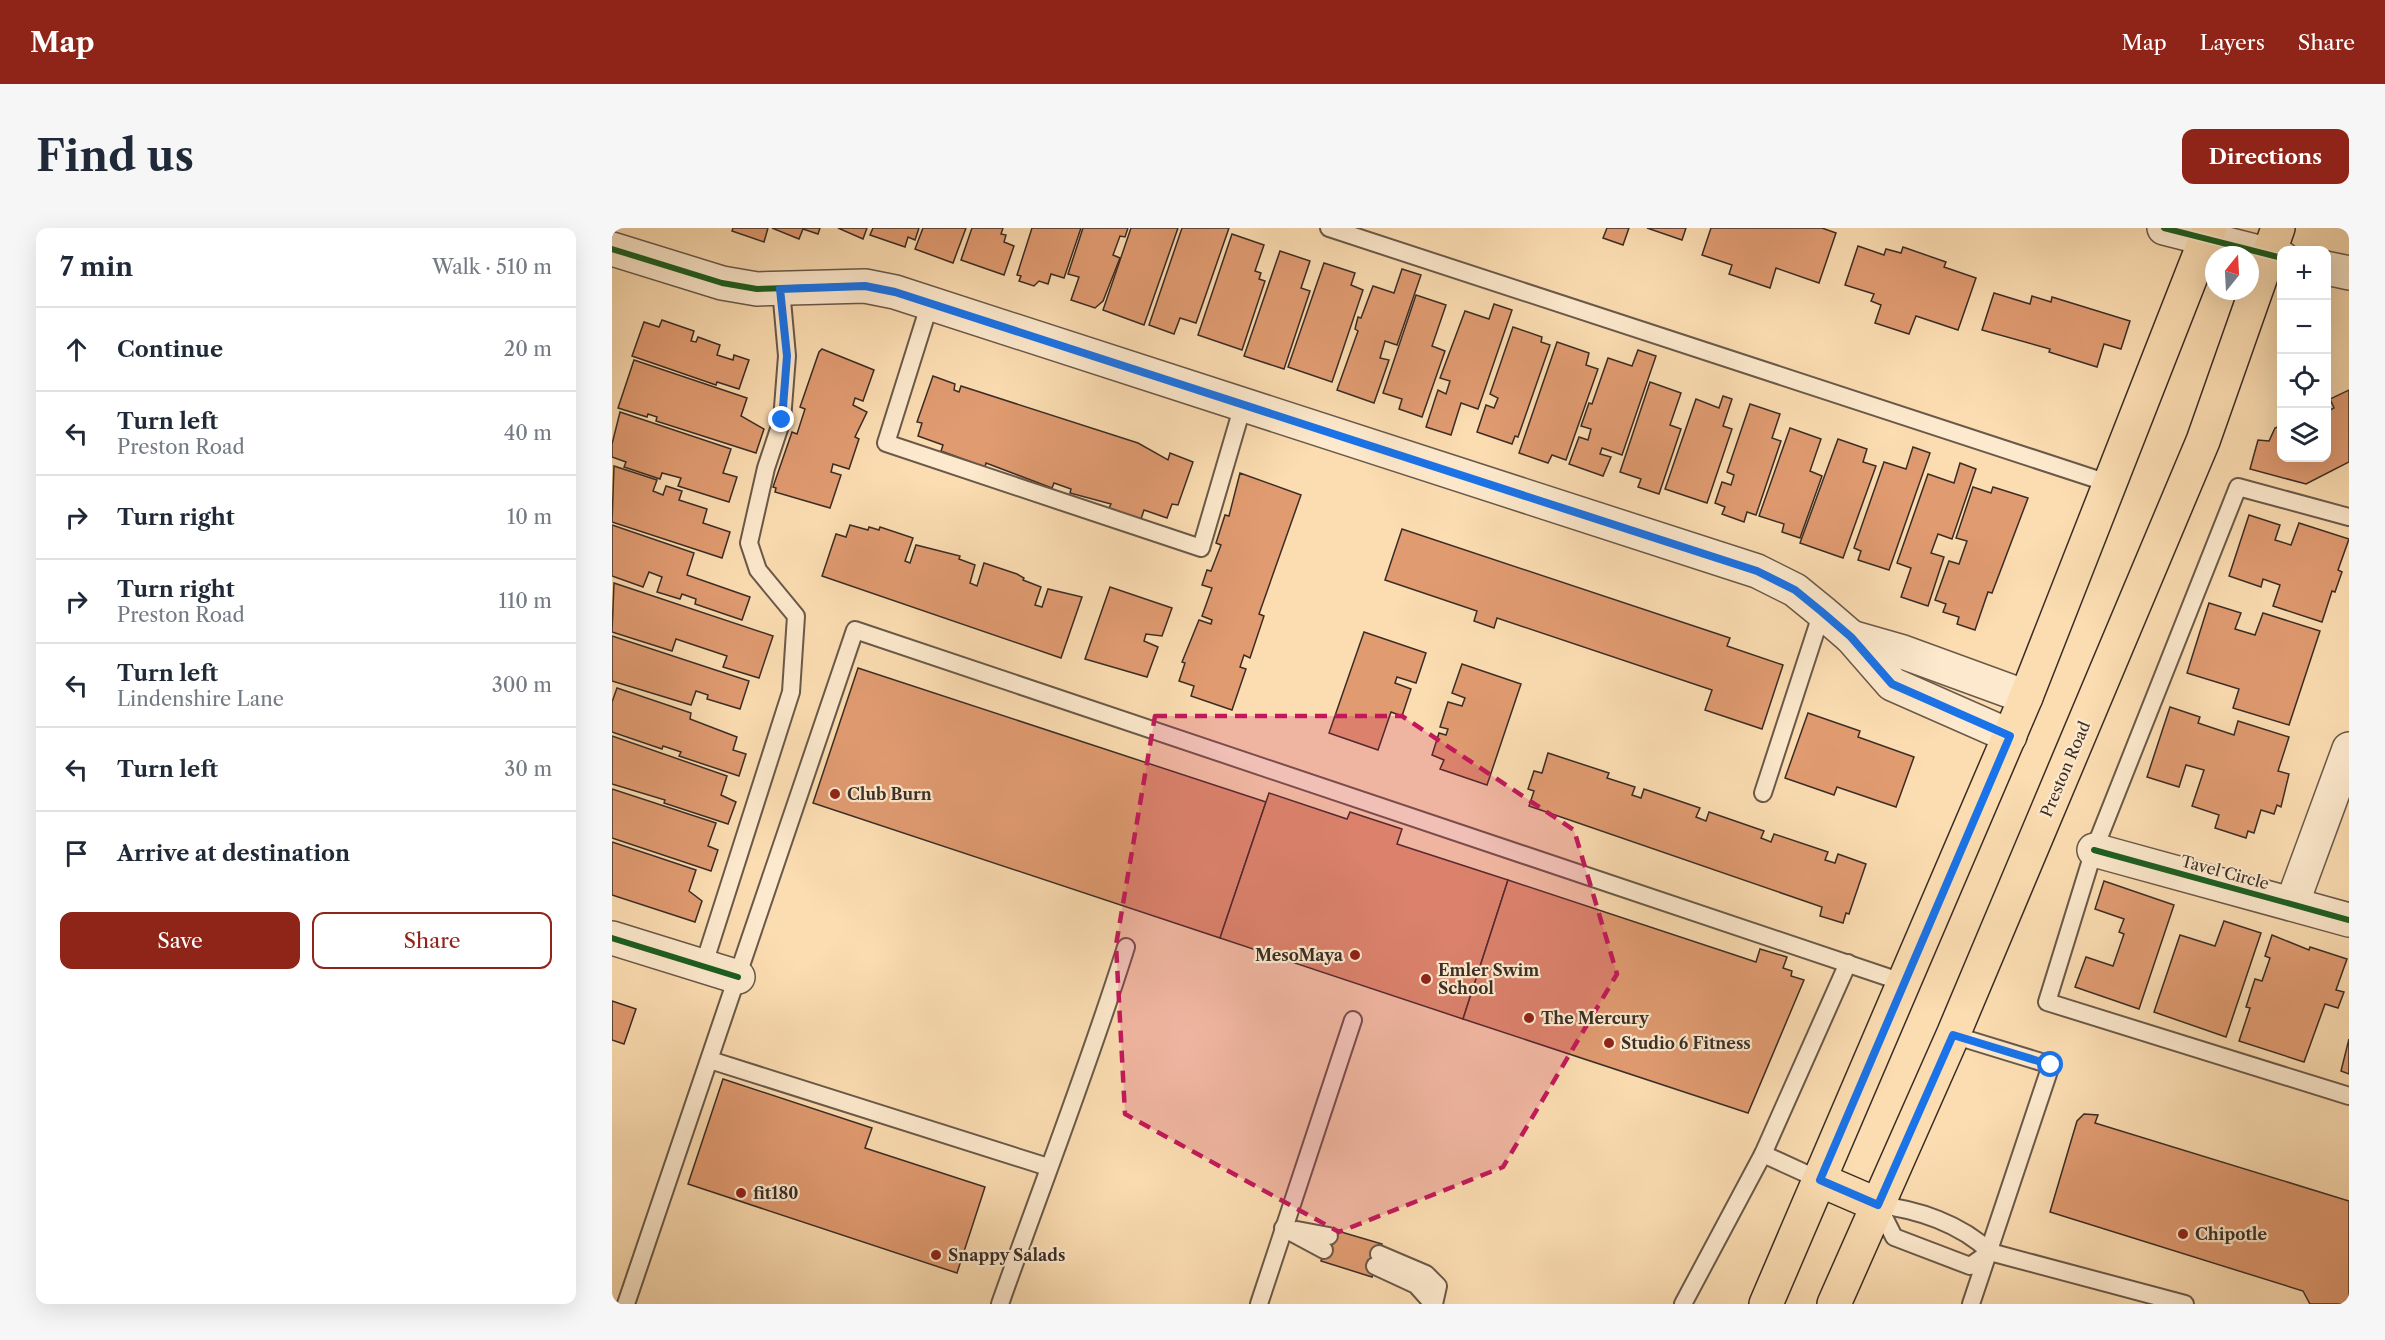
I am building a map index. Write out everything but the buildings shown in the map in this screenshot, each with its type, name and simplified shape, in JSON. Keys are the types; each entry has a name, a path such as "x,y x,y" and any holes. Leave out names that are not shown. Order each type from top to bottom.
{"main road":[{"path":"1766,1304 2026,698 2208,234"},
{"name":"Preston Road","path":"1834,1304 1953,1035 2203,441 2276,247"},
{"path":"1820,1180 1878,1205"}],"street":[{"path":"2164,228 2276,247"},
{"path":"612,249 722,283 757,289 865,286 930,303 1757,571 1795,590 1822,612 1851,637 1892,684 2010,736"},
{"path":"2331,269 2349,273"},
{"path":"1851,637 1900,651 2026,698"},
{"path":"2292,904 2349,748"},
{"name":"Tavel Circle","path":"2094,850 2349,920"},
{"path":"612,938 738,977"}],"lane":[{"path":"1329,228 2111,484"},
{"path":"703,967 791,692 796,616 758,570 749,543 766,468 782,420 787,356 780,289"},
{"path":"930,303 886,443 1201,548 1243,405"},
{"path":"2349,518 2238,487 2094,850 2047,1002 2349,1096"},
{"path":"1762,793 1822,612"},
{"path":"626,1304 855,630 1905,982"},
{"path":"1000,1304 1061,1129 1079,1092 1126,947"},
{"path":"1683,1304 1763,1154 1848,963"},
{"path":"1260,1304 1353,1020"},
{"path":"1953,1035 2051,1065 1971,1304"},
{"path":"710,1060 1048,1167"},
{"path":"1763,1154 1820,1180"},
{"path":"1878,1205 1894,1237 1970,1266 1990,1252"},
{"path":"1878,1205 1908,1208 1974,1237 1990,1252 2185,1304"},
{"path":"1283,1228 1327,1243"},
{"path":"1377,1260 1426,1274 1438,1286 1433,1304"}],"highlighted area":[{"path":"1155,716 1402,716 1574,830 1617,974 1503,1167 1339,1232 1125,1114 1116,945"}],"cycle path":[{"path":"2164,228 2277,257"},
{"path":"612,249 722,283 757,289 865,286 895,292 1757,571 1795,590 1822,612 1851,637 1892,684 2010,736"},
{"path":"2094,850 2349,920"},
{"path":"612,938 738,977"}],"place":[{"name":"Club Burn","path":"835,794"},
{"name":"MesoMaya","path":"1355,955"},
{"name":"Emler Swim School","path":"1426,979"},
{"name":"The Mercury","path":"1529,1018"},
{"name":"Studio 6 Fitness","path":"1609,1043"},
{"name":"fit180","path":"741,1193"},
{"name":"Chipotle","path":"2183,1234"},
{"name":"Snappy Salads","path":"936,1255"}],"route":[{"path":"782,420 787,356 780,289 865,286 895,292 1757,571 1795,590 1851,637 1892,684 2010,736 1820,1180 1878,1205 1953,1035 2051,1065"}]}
